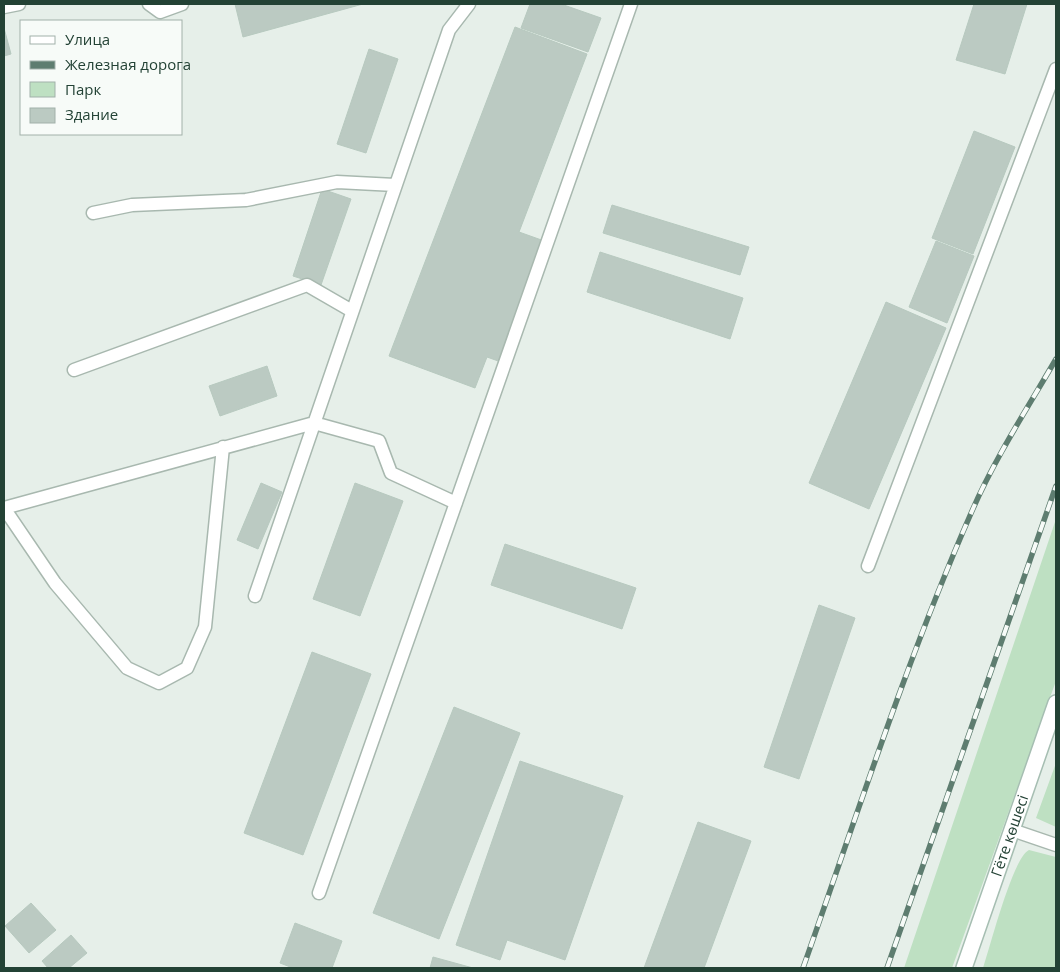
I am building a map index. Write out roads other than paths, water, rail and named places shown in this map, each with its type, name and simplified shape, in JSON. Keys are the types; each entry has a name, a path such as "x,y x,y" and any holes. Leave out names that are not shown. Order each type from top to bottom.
{"main road":[{"name":"Гёте көшесі","path":"964,968 1056,703"}],"lane":[{"path":"4,7 19,4"},
{"path":"149,4 160,12 182,4"},
{"path":"255,596 449,30 470,4"},
{"path":"319,893 631,4"},
{"path":"868,566 1056,69"},
{"path":"93,213 132,205 246,200 337,182 395,185"},
{"path":"74,370 307,285 352,311"},
{"path":"223,447 206,627 187,668 159,683 127,668 55,583 4,508 223,447 314,423 379,441 391,474 456,504"},
{"path":"1012,830 1056,845"}],"railway":[{"path":"803,968 883,738 948,567 981,491 1056,359"},
{"path":"887,968 1056,486"}]}
